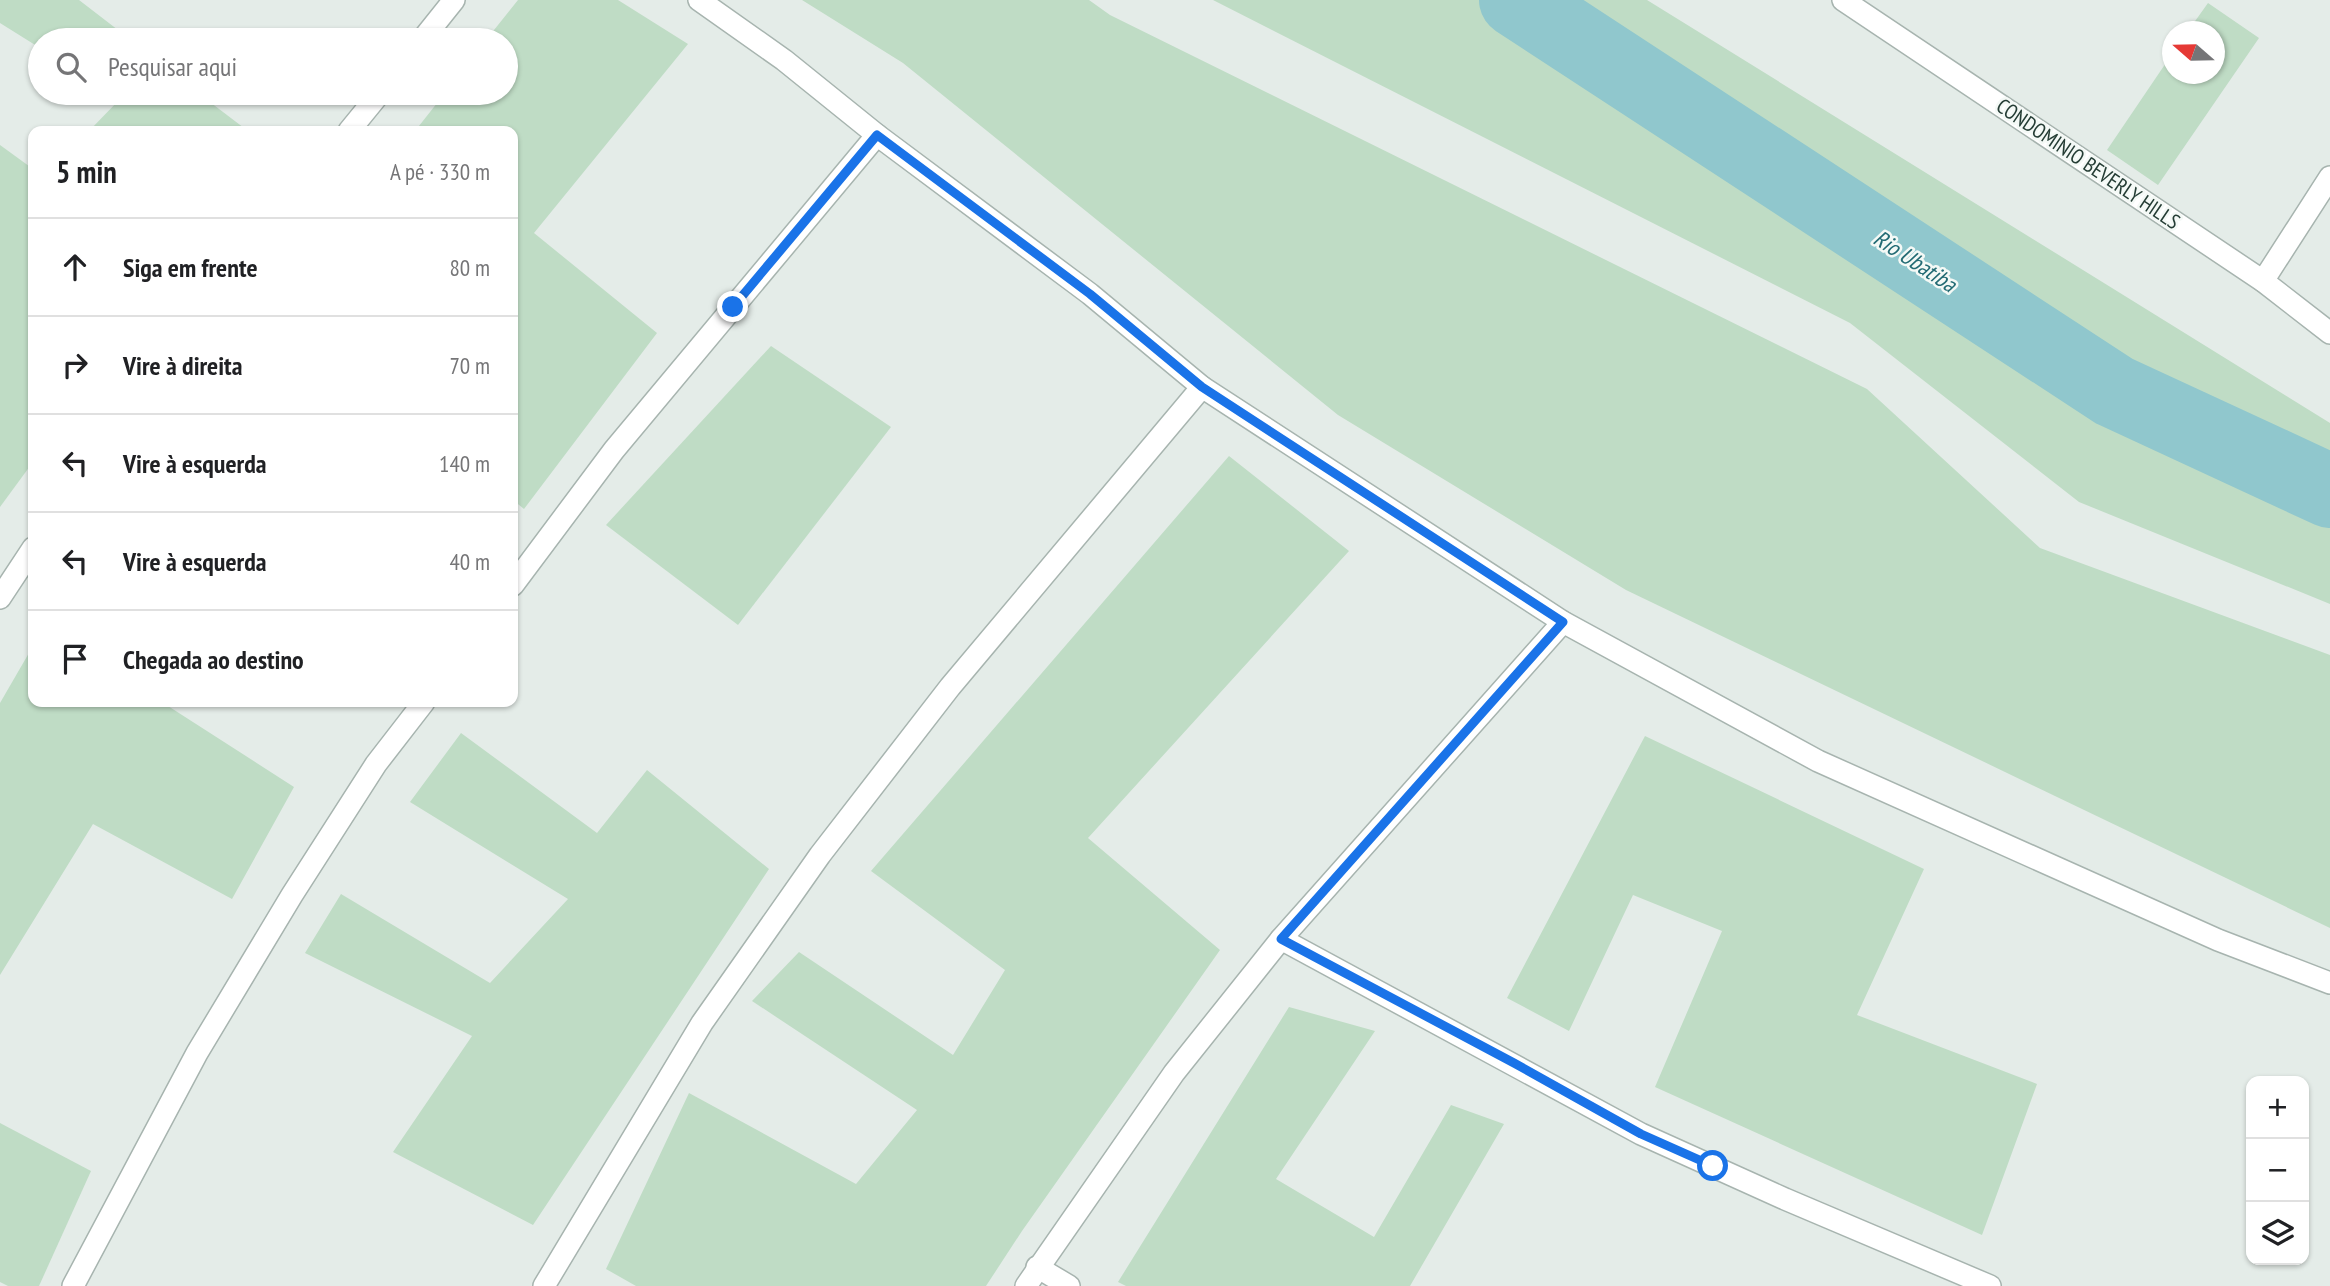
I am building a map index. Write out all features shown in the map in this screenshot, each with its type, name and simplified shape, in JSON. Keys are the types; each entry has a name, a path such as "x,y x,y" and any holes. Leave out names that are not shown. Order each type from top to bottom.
{"street":[{"path":"432,28 454,0"},
{"path":"699,0 785,60 877,135 1090,294 1202,387 1563,622 1818,761 2218,940 2330,983"},
{"name":"CONDOMINIO BEVERLY HILLS","path":"1843,0 2263,281 2330,333"},
{"path":"353,126 370,105"},
{"path":"518,578 614,450 877,135"},
{"path":"2263,281 2330,177"},
{"path":"544,1286 702,1023 820,855 950,687 1202,387"},
{"path":"0,598 28,556"},
{"path":"1026,1286 1174,1073 1281,939 1563,622"},
{"path":"73,1286 197,1053 292,895 376,764 420,707"},
{"path":"1281,939 1641,1134 1990,1286"},
{"path":"1037,1267 1069,1286"}],"green space":[{"path":"0,0 79,0 115,28 28,28 28,40 0,23"},
{"path":"518,0 618,0 688,44 534,233 657,333 524,509 518,504 518,126 419,126 436,105 518,105 518,28 496,28"},
{"path":"802,0 1089,0 1110,15 1867,389 2040,548 2330,655 2330,928 1626,590 1338,415 903,63"},
{"path":"1213,0 1647,0 2330,423 2330,604 2079,502 1850,323"},
{"path":"2208,3 2259,38 2158,185 2107,150 2162,69 2162,84 2225,84 2225,21 2195,21"},
{"path":"114,105 214,105 241,126 94,126"},
{"path":"0,145 28,165 28,469 0,507"},
{"path":"771,346 891,427 738,625 606,525"},
{"path":"1229,456 1349,551 1088,838 1220,950 986,1286 636,1286 606,1269 689,1093 856,1184 917,1110 752,1001 799,952 953,1055 1005,970 871,871"},
{"path":"28,655 28,707 170,707 294,787 232,899 93,824 0,975 0,703"},
{"path":"461,733 597,833 647,770 769,869 533,1225 393,1152 472,1036 305,953 341,894 490,983 568,899 410,802"},
{"path":"1645,736 1924,869 1857,1015 2037,1084 1982,1235 1655,1087 1722,931 1633,895 1569,1031 1507,998"},
{"path":"1289,1007 1375,1031 1276,1179 1374,1237 1451,1105 1504,1124 1410,1286 1126,1286 1118,1282"},
{"path":"0,1123 91,1171 39,1286 8,1286 0,1282"}],"waterway":[{"name":"Rio Ubatiba","path":"1516,0 2114,391 2330,491"}],"route":[{"path":"733,307 877,135 1090,294 1202,387 1563,622 1281,939 1641,1134 1713,1166"}]}
